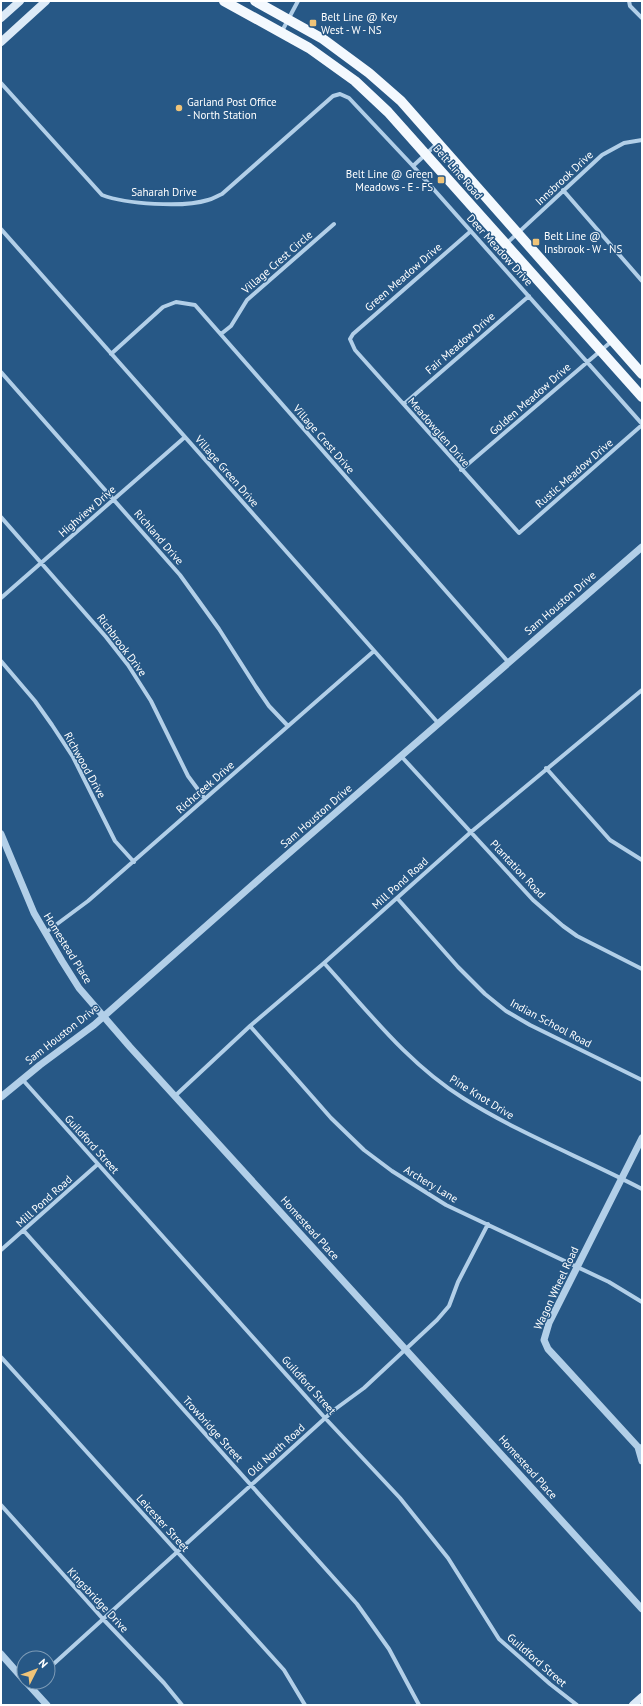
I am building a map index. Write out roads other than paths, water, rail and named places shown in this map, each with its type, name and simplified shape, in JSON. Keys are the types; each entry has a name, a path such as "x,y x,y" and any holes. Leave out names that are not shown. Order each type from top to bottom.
{"main road":[{"path":"1,18 20,1"},
{"path":"1,42 46,1"},
{"name":"Belt Line Road","path":"224,1 309,48 355,82 388,112 642,397"},
{"name":"Belt Line Road","path":"255,1 323,38 369,73 401,101 642,374"},
{"path":"633,1705 642,1697"}],"street":[{"path":"281,33 298,1"},
{"path":"629,1 630,6 642,18"},
{"name":"Saharah Drive","path":"1,83 102,195 117,200 189,204 208,200 222,194 333,96 340,94"},
{"name":"Deer Meadow Drive","path":"340,94 349,98 362,110 529,296 642,425"},
{"name":"Innsbrook Drive","path":"506,244 602,155 624,143 642,140"},
{"path":"413,166 438,143"},
{"path":"563,190 642,281"},
{"name":"Village Crest Circle","path":"221,334 231,326 247,300 334,224"},
{"name":"Village Green Drive","path":"1,229 439,724"},
{"name":"Green Meadow Drive","path":"350,339 359,327 471,231"},
{"name":"Fair Meadow Drive","path":"404,404 529,296"},
{"name":"Village Crest Drive","path":"111,354 163,307 176,302 195,305 509,663"},
{"name":"Meadowglen Drive","path":"350,339 355,350 518,534"},
{"name":"Golden Meadow Drive","path":"461,470 612,340"},
{"name":"Richland Drive","path":"1,372 193,592 269,706 288,726"},
{"name":"Rustic Meadow Drive","path":"518,534 642,425"},
{"name":"Highview Drive","path":"1,598 185,437"},
{"name":"Richbrook Drive","path":"1,517 106,637 128,665 151,701 188,776 205,798"},
{"name":"Sam Houston Drive","path":"1,1097 22,1079 77,1039 103,1017 642,547"},
{"name":"Richcreek Drive","path":"45,934 76,911 134,862 374,651"},
{"name":"Richwood Drive","path":"1,661 34,700 52,725 73,757 115,841 134,862"},
{"name":"Mill Pond Road","path":"176,1095 250,1026 324,963 470,832 642,690"},
{"name":"Plantation Road","path":"401,756 533,900 577,936 642,969"},
{"path":"546,768 610,840 642,860"},
{"name":"Homestead Place","path":"1,834 21,885 45,934 72,978 103,1017 176,1095 642,1609"},
{"name":"Indian School Road","path":"397,898 469,978 485,994 506,1011 530,1025 642,1080"},
{"name":"Pine Knot Drive","path":"324,963 412,1058 462,1098 512,1126 642,1189"},
{"name":"Archery Lane","path":"250,1026 331,1118 364,1150 446,1205 623,1289 642,1302"},
{"name":"Guildford Street","path":"22,1079 325,1418 400,1498 430,1534 462,1579 499,1639 550,1684 577,1705"},
{"name":"Wagon Wheel Road","path":"642,1138 549,1324 544,1340 548,1349 640,1448 642,1461"},
{"name":"Mill Pond Road","path":"1,1250 24,1232 98,1164"},
{"name":"Old North Road","path":"56,1662 325,1418 364,1388 406,1350 449,1306 458,1282 488,1224"},
{"name":"Trowbridge Street","path":"24,1232 357,1604 389,1649 419,1705"},
{"name":"Leicester Street","path":"1,1357 284,1670 305,1705"},
{"name":"Kingsbridge Drive","path":"1,1505 103,1619 164,1682 182,1705"},
{"path":"1,1654 16,1671"},
{"path":"35,1690 47,1705"}],"place":[{"name":"Belt Line @ Key West - W - NS","path":"313,23"},
{"name":"Garland Post Office - North Station","path":"179,108"},
{"name":"Belt Line @ Green Meadows - E - FS","path":"441,180"},
{"name":"Belt Line @ Insbrook - W - NS","path":"536,242"}]}
